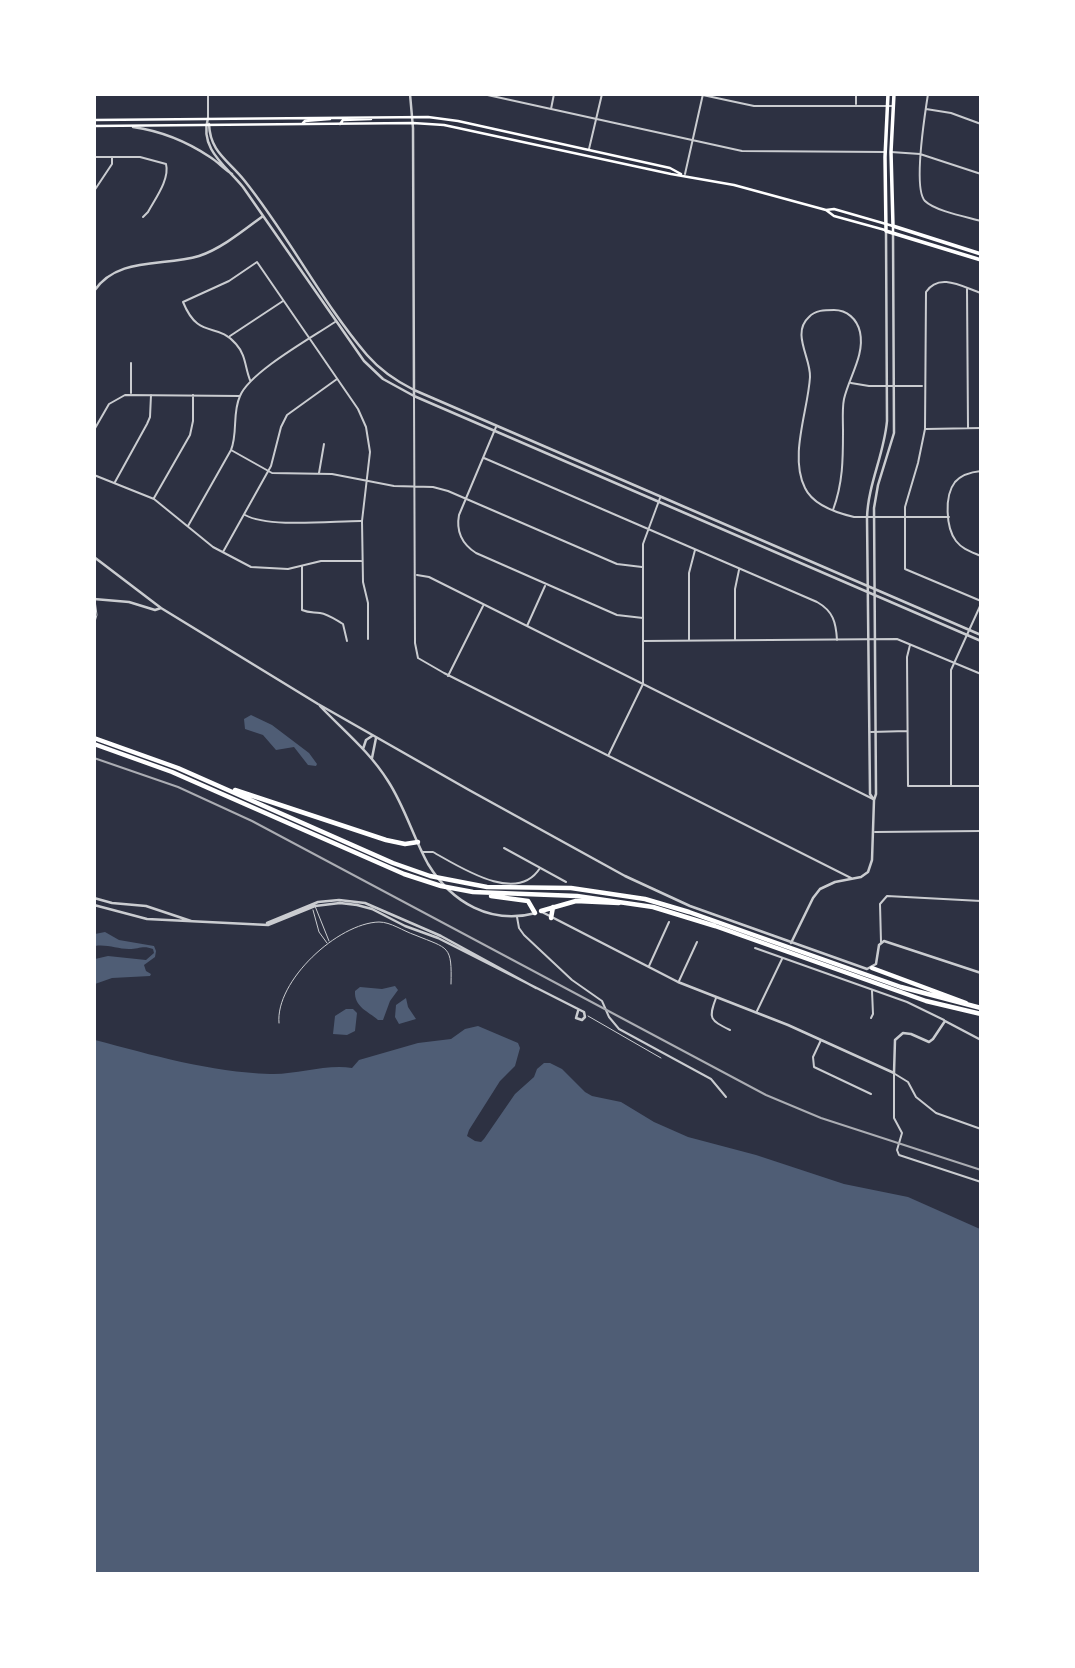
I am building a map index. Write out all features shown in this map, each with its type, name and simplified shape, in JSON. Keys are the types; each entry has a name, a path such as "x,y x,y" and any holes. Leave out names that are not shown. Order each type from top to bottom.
{"highway":[{"path":"94,738 150,757 393,863 430,876 487,887 571,888 645,899 914,991 981,1008"},
{"path":"94,744 172,772 404,874 441,886 526,900 538,912 576,901 635,903"},
{"path":"205,780 386,840 405,844 418,842"},
{"path":"473,892 578,896 635,903 715,926 926,1001 981,1014"},
{"path":"551,918 553,908"},
{"path":"872,968 981,1008"}],"main road":[{"path":"886,231 885,152 888,94"},
{"path":"893,232 891,152 894,94"},
{"path":"340,124 343,120 368,120 374,117"},
{"path":"94,120 412,117 458,121 670,168 684,175"},
{"path":"303,124 306,121 333,118"},
{"path":"94,126 413,123 459,127 663,173 762,192 981,260"},
{"path":"825,210 834,209 981,254"}],"street":[{"path":"208,94 207,125 211,153 232,174 263,216 357,352 374,371 397,388 981,641"},
{"path":"410,94 413,123 415,643 418,658 448,676 852,879"},
{"path":"483,94 742,151 920,154 981,174"},
{"path":"550,110 554,94"},
{"path":"589,150 601,94"},
{"path":"698,94 754,106 894,107"},
{"path":"856,94 856,106"},
{"path":"928,94 920,154 920,194 932,206 981,221"},
{"path":"684,175 703,95"},
{"path":"925,109 951,113 981,124"},
{"path":"207,125 214,147 247,183 367,355 387,374 414,390 981,635"},
{"path":"126,126 150,130 185,142 232,174"},
{"path":"94,156 150,158 166,164 166,176 143,217"},
{"path":"94,191 112,164 113,157"},
{"path":"94,291 105,279 134,265 205,254 263,216"},
{"path":"874,800 870,794 867,518 869,493 886,432 886,231"},
{"path":"792,943 820,889 835,882 861,877 868,872 874,832 874,518 878,485 894,433 893,232"},
{"path":"250,380 243,355 229,337 197,325 188,316 183,302 229,281 257,262 358,410 366,427 370,452 362,521 362,561 368,603 368,639"},
{"path":"951,786 950,679 954,663 981,603 905,569 904,518 906,497 918,463 925,429 926,292 933,284 943,281 981,293"},
{"path":"967,288 968,428"},
{"path":"229,337 283,301"},
{"path":"833,510 843,480 844,406 861,340 858,325 852,316 836,310 814,313 803,323 810,375 800,444 801,473 808,495 816,502 833,510 846,515 867,518 949,517"},
{"path":"187,527 231,450 240,396 250,380 340,318"},
{"path":"131,363 131,394"},
{"path":"222,553 268,472 287,415 337,379"},
{"path":"850,383 870,386 925,386"},
{"path":"114,483 150,417 151,394"},
{"path":"154,499 190,435 193,395"},
{"path":"94,430 109,404 119,396 240,396"},
{"path":"497,425 465,498 457,524 463,542 469,548 617,615 643,618"},
{"path":"925,429 981,428"},
{"path":"319,474 324,444"},
{"path":"231,450 268,472 277,474 338,475 394,486 433,487 465,498 617,564 642,568"},
{"path":"484,458 825,606 834,617 837,640"},
{"path":"981,471 966,474 954,483 949,499 949,517 955,540 981,556"},
{"path":"94,475 154,499 222,553 258,569 288,569 321,561 362,561"},
{"path":"608,755 643,684 643,544 660,496"},
{"path":"244,514 252,519 269,522 362,521"},
{"path":"689,640 689,573 695,549"},
{"path":"94,557 161,608 374,737 654,891 690,906 867,969 877,963 881,942 880,904 887,896 981,901"},
{"path":"302,566 302,610 306,613 323,613 343,624 347,641"},
{"path":"735,640 736,581 739,569"},
{"path":"415,575 429,578 874,800"},
{"path":"526,626 546,584"},
{"path":"94,599 129,602 155,610 161,608"},
{"path":"448,676 484,605"},
{"path":"642,640 897,639 981,674"},
{"path":"911,644 907,657 908,786 981,786"},
{"path":"318,704 372,758 394,791 429,865 441,882 460,898 484,912 498,916 517,917 538,912 678,982 822,1039 894,1073 908,1082 916,1097 936,1113 981,1129"},
{"path":"870,732 908,731"},
{"path":"363,748 366,740 374,737"},
{"path":"372,758 374,737"},
{"path":"874,832 981,831"},
{"path":"503,848 566,882"},
{"path":"422,852 433,852 489,881 527,881 536,875 540,868"},
{"path":"94,898 156,909 194,922"},
{"path":"94,905 155,919 264,925 283,921 313,905 340,903 372,909 405,926 438,938 578,1011 583,1011 583,1020 578,1020 575,1016 578,1011"},
{"path":"133,915 131,910 134,905"},
{"path":"155,919 158,915 156,909"},
{"path":"517,917 521,932 572,980 602,1001 609,1017 619,1029 711,1079 726,1097"},
{"path":"648,968 669,922"},
{"path":"678,982 697,942"},
{"path":"881,942 981,973"},
{"path":"755,948 907,1002 981,1040"},
{"path":"757,1012 783,958"},
{"path":"872,990 872,1018"},
{"path":"716,998 711,1018 730,1030"},
{"path":"945,1021 929,1042 906,1032 896,1038 894,1118 902,1133 897,1150 899,1155 981,1182"},
{"path":"822,1039 813,1057 814,1067 871,1094"}],"lane":[{"path":"94,599 97,615 94,625"},
{"path":"313,905 319,932 329,944"},
{"path":"313,905 329,944"},
{"path":"279,1023 279,1009 289,985 300,971 329,944 352,928 377,922 387,923 446,949 452,959 451,984"},
{"path":"585,1016 593,1017 661,1058"}],"water":[{"path":"251,715 272,725 309,753 316,766 308,765 294,747 276,750 263,735 245,729 244,719"},
{"path":"105,932 119,940 154,946 155,957 144,965 150,976 112,978 95,984 95,959 108,956 146,960 154,953 153,949 146,947 129,949 95,946 95,934"},
{"path":"395,986 398,990 390,1001 383,1020 378,1020 362,1008 355,996 355,991 360,987 382,989"},
{"path":"406,998 416,1019 399,1024 395,1017 396,1005"},
{"path":"346,1009 353,1009 357,1013 355,1031 347,1035 333,1034 335,1016"},
{"path":"478,1026 518,1043 520,1048 515,1066 500,1081 469,1130 467,1136 475,1141 481,1142 484,1139 515,1094 534,1077 537,1069 544,1063 550,1063 562,1069 592,1096 621,1102 654,1122 688,1137 756,1155 844,1184 908,1197 980,1229 980,1573 95,1573 95,1040 203,1066 248,1073 280,1074 332,1067 352,1068 359,1060 418,1043 451,1039 465,1029"}],"railway":[{"path":"94,758 178,787 252,821 766,1095 821,1118 981,1170"}]}
